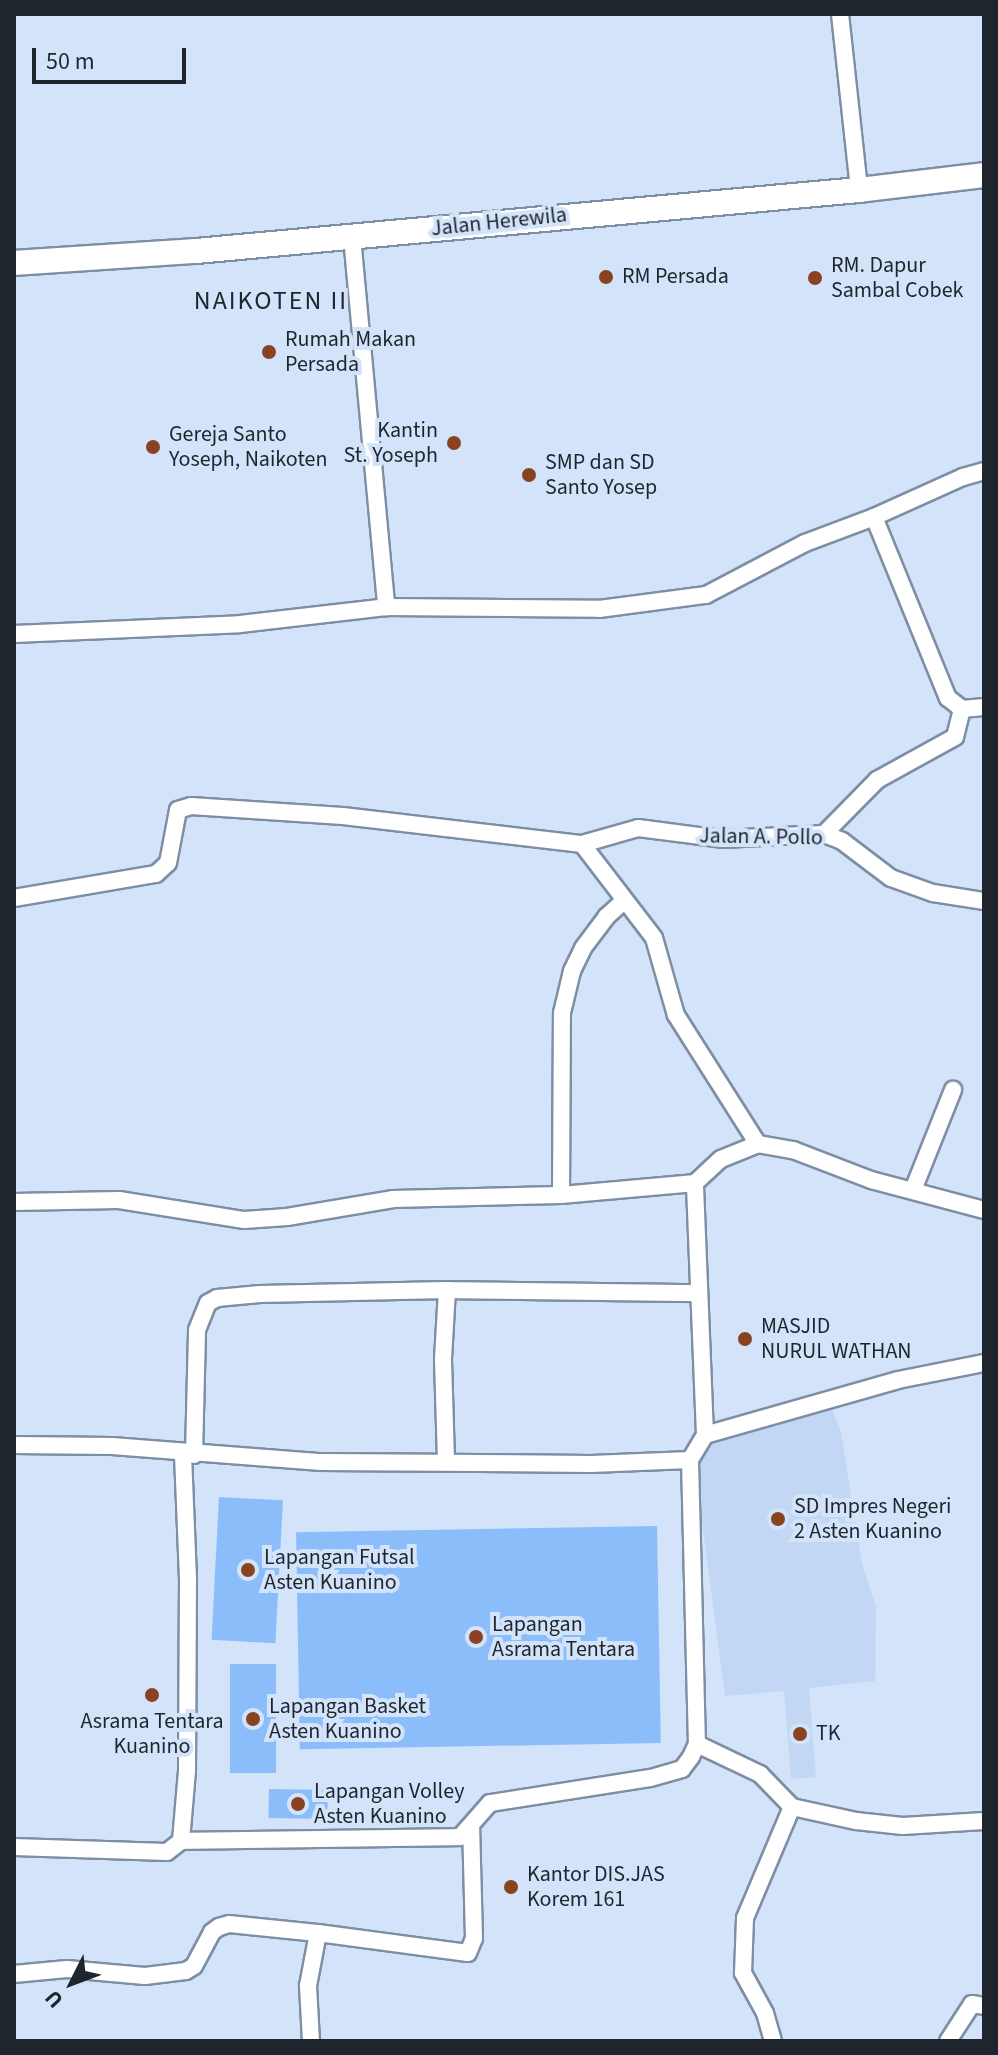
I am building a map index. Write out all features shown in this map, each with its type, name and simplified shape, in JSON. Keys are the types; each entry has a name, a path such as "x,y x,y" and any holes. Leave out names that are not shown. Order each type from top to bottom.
{"main road":[{"name":"Jalan Herewila","path":"14,263 352,237 859,190 984,175"}],"street":[{"path":"840,14 859,190"},
{"path":"352,237 386,607"},
{"path":"14,634 240,624 386,607 599,609 706,595 805,543 984,471"},
{"path":"874,517 948,698 962,709 984,707"},
{"path":"824,834 877,780 955,737 962,709"},
{"name":"Jalan A. Pollo","path":"14,898 162,870 168,863 178,810 184,806 343,816 582,844 638,828 723,839 824,834 842,841 866,861 902,882 933,893 984,901"},
{"path":"582,844 654,938 676,1015 758,1144"},
{"path":"561,1195 562,1013 572,971 583,948 606,917 624,901"},
{"path":"913,1190 953,1090"},
{"path":"14,1202 119,1200 244,1220 287,1217 393,1199 561,1195 695,1183 721,1159 758,1144 793,1150 871,1180 984,1210"},
{"path":"14,1847 167,1852 181,1841 450,1839 460,1837 490,1803 682,1769 697,1744 690,1460 705,1435 696,1293 695,1183"},
{"path":"181,1841 187,1771 189,1454 197,1330 208,1303 217,1298 260,1294 447,1290 696,1293"},
{"path":"446,1461 443,1359 447,1290"},
{"path":"705,1435 898,1380 984,1363"},
{"path":"14,1445 112,1446 321,1462 591,1464 690,1460"},
{"path":"697,1744 760,1774 792,1807 856,1821 903,1826 984,1821"},
{"path":"773,2041 765,2013 743,1973 745,1918 792,1807"},
{"path":"14,1974 67,1969 145,1976 186,1971 194,1966 212,1932 229,1924 468,1953 474,1938 471,1826"},
{"path":"311,2041 308,1986 318,1933"},
{"path":"948,2041 972,2004 984,2006"}],"shaded area":[{"name":"SD Impres Negeri 2 Asten Kuanino","path":"832,1410 841,1432 862,1564 876,1607 875,1681 809,1688 816,1777 791,1779 784,1691 725,1696 694,1462 700,1445 718,1436"},
{"name":"Lapangan Futsal Asten Kuanino","path":"219,1497 283,1500 275,1643 212,1640"},
{"name":"Lapangan Asrama Tentara","path":"657,1526 661,1743 300,1749 296,1532"},
{"name":"Lapangan Basket Asten Kuanino","path":"230,1664 276,1664 276,1773 230,1773"},
{"name":"Lapangan Volley Asten Kuanino","path":"269,1789 328,1790 327,1819 268,1818"}],"place":[{"name":"RM Persada","path":"606,277"},
{"name":"RM. Dapur Sambal Cobek","path":"815,278"},
{"name":"Rumah Makan Persada","path":"269,352"},
{"name":"Kantin St. Yoseph","path":"454,443"},
{"name":"Gereja Santo Yoseph, Naikoten","path":"153,447"},
{"name":"SMP dan SD Santo Yosep","path":"529,475"},
{"name":"MASJID NURUL WATHAN","path":"745,1339"},
{"name":"SD Impres Negeri 2 Asten Kuanino","path":"778,1519"},
{"name":"Lapangan Futsal Asten Kuanino","path":"248,1570"},
{"name":"Lapangan Asrama Tentara","path":"476,1637"},
{"name":"Asrama Tentara Kuanino","path":"152,1695"},
{"name":"Lapangan Basket Asten Kuanino","path":"253,1719"},
{"name":"TK","path":"800,1734"},
{"name":"Lapangan Volley Asten Kuanino","path":"298,1804"},
{"name":"Kantor DIS.JAS Korem 161","path":"511,1887"}],"district":[{"name":"NAIKOTEN II","path":"271,301"}]}
